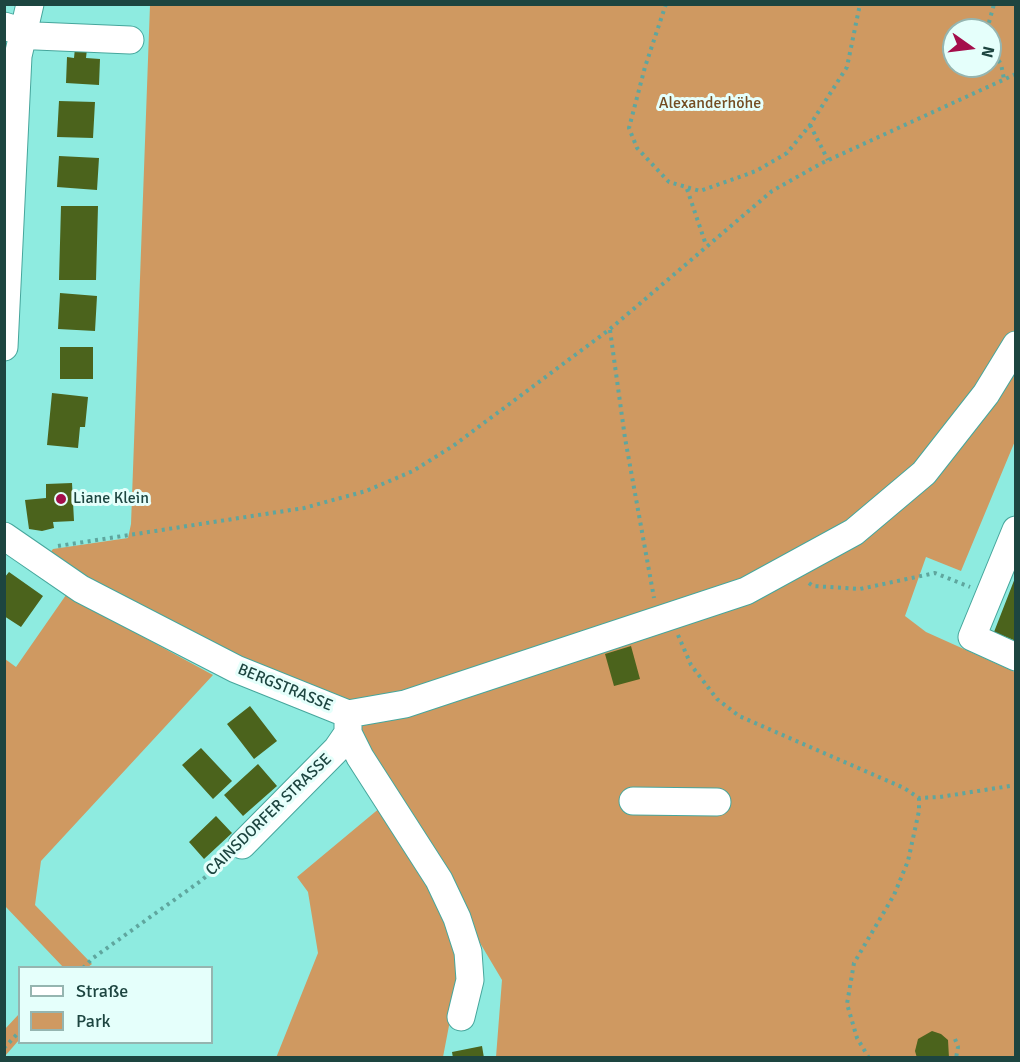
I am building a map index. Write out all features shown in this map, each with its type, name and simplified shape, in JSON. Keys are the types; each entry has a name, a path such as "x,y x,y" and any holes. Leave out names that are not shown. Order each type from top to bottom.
{"street":[{"path":"4,347 18,56 14,30 30,4"},
{"path":"14,30 130,40"},
{"path":"671,618 746,591 854,532 924,473 986,394 1016,345"},
{"path":"1016,530 972,638 1016,657"},
{"name":"BERGSTRASSE","path":"4,536 81,589 348,724 671,618"},
{"path":"348,724 360,758 439,880 457,918 468,952 470,980 461,1017"},
{"name":"CAINSDORFER STRASSE","path":"242,845 337,749 348,724"},
{"path":"633,801 717,802"}],"path":[{"path":"666,4 645,67 629,128 637,148 669,182 700,191 756,171 787,153 810,125 847,67 860,4"},
{"path":"1002,69 1004,79"},
{"path":"32,555 68,543 304,508 366,491 413,471 453,446 610,329 772,191 828,160 1016,74"},
{"path":"810,125 828,160"},
{"path":"687,189 706,245"},
{"path":"610,329 625,438 655,605 671,618 691,665 717,699 739,716 904,788 919,798 1016,785"},
{"path":"790,569 813,586 860,589 935,573 990,594"},
{"path":"869,1058 857,1038 847,1005 854,963 894,895 908,861 919,811 919,798"},
{"name":"CAINSDORFER STRASSE","path":"85,966 202,880 242,845"},
{"path":"4,1048 18,1033"},
{"path":"955,1039 958,1047 956,1058"}],"green space":[{"name":"Alexanderhöhe","path":"150,5 1015,5 1015,441 961,571 926,557 905,616 926,632 1015,672 1015,1057 496,1057 502,980 362,744 271,673 133,608 49,554 53,549 128,538 131,524"},
{"path":"66,595 213,675 41,861 35,905 92,964 89,966 62,966 5,906 5,659 16,667"},
{"path":"381,807 426,879 458,953 460,991 452,1010 443,1057 276,1058 318,953 308,892 297,877"},
{"path":"18,1015 18,1041 5,1056 5,1029"}],"building":[{"path":"75,48 87,49 86,58 100,59 99,85 66,83 67,57 74,58"},
{"path":"59,101 95,102 93,138 57,137"},
{"path":"59,156 99,158 97,190 57,187"},
{"path":"61,206 98,206 96,280 59,280"},
{"path":"60,293 97,296 95,331 58,329"},
{"path":"60,347 93,347 93,379 60,379"},
{"path":"52,393 88,397 85,427 80,427 78,448 47,445"},
{"path":"72,483 74,521 53,522 54,528 42,531 29,529 25,500 46,498 46,484"},
{"path":"9,572 43,596 21,627 4,616 4,578"},
{"path":"1016,578 1016,641 994,632"},
{"path":"631,646 640,679 614,686 605,654"},
{"path":"250,706 277,741 254,759 227,724"},
{"path":"201,748 232,781 213,799 182,765"},
{"path":"258,764 277,786 243,816 224,795"},
{"path":"216,816 232,833 204,859 189,842"},
{"path":"932,1031 948,1040 949,1058 917,1058 915,1051 918,1039"},
{"path":"482,1046 484,1058 453,1058 452,1052"}],"place":[{"name":"Liane Klein","path":"61,499"}]}
